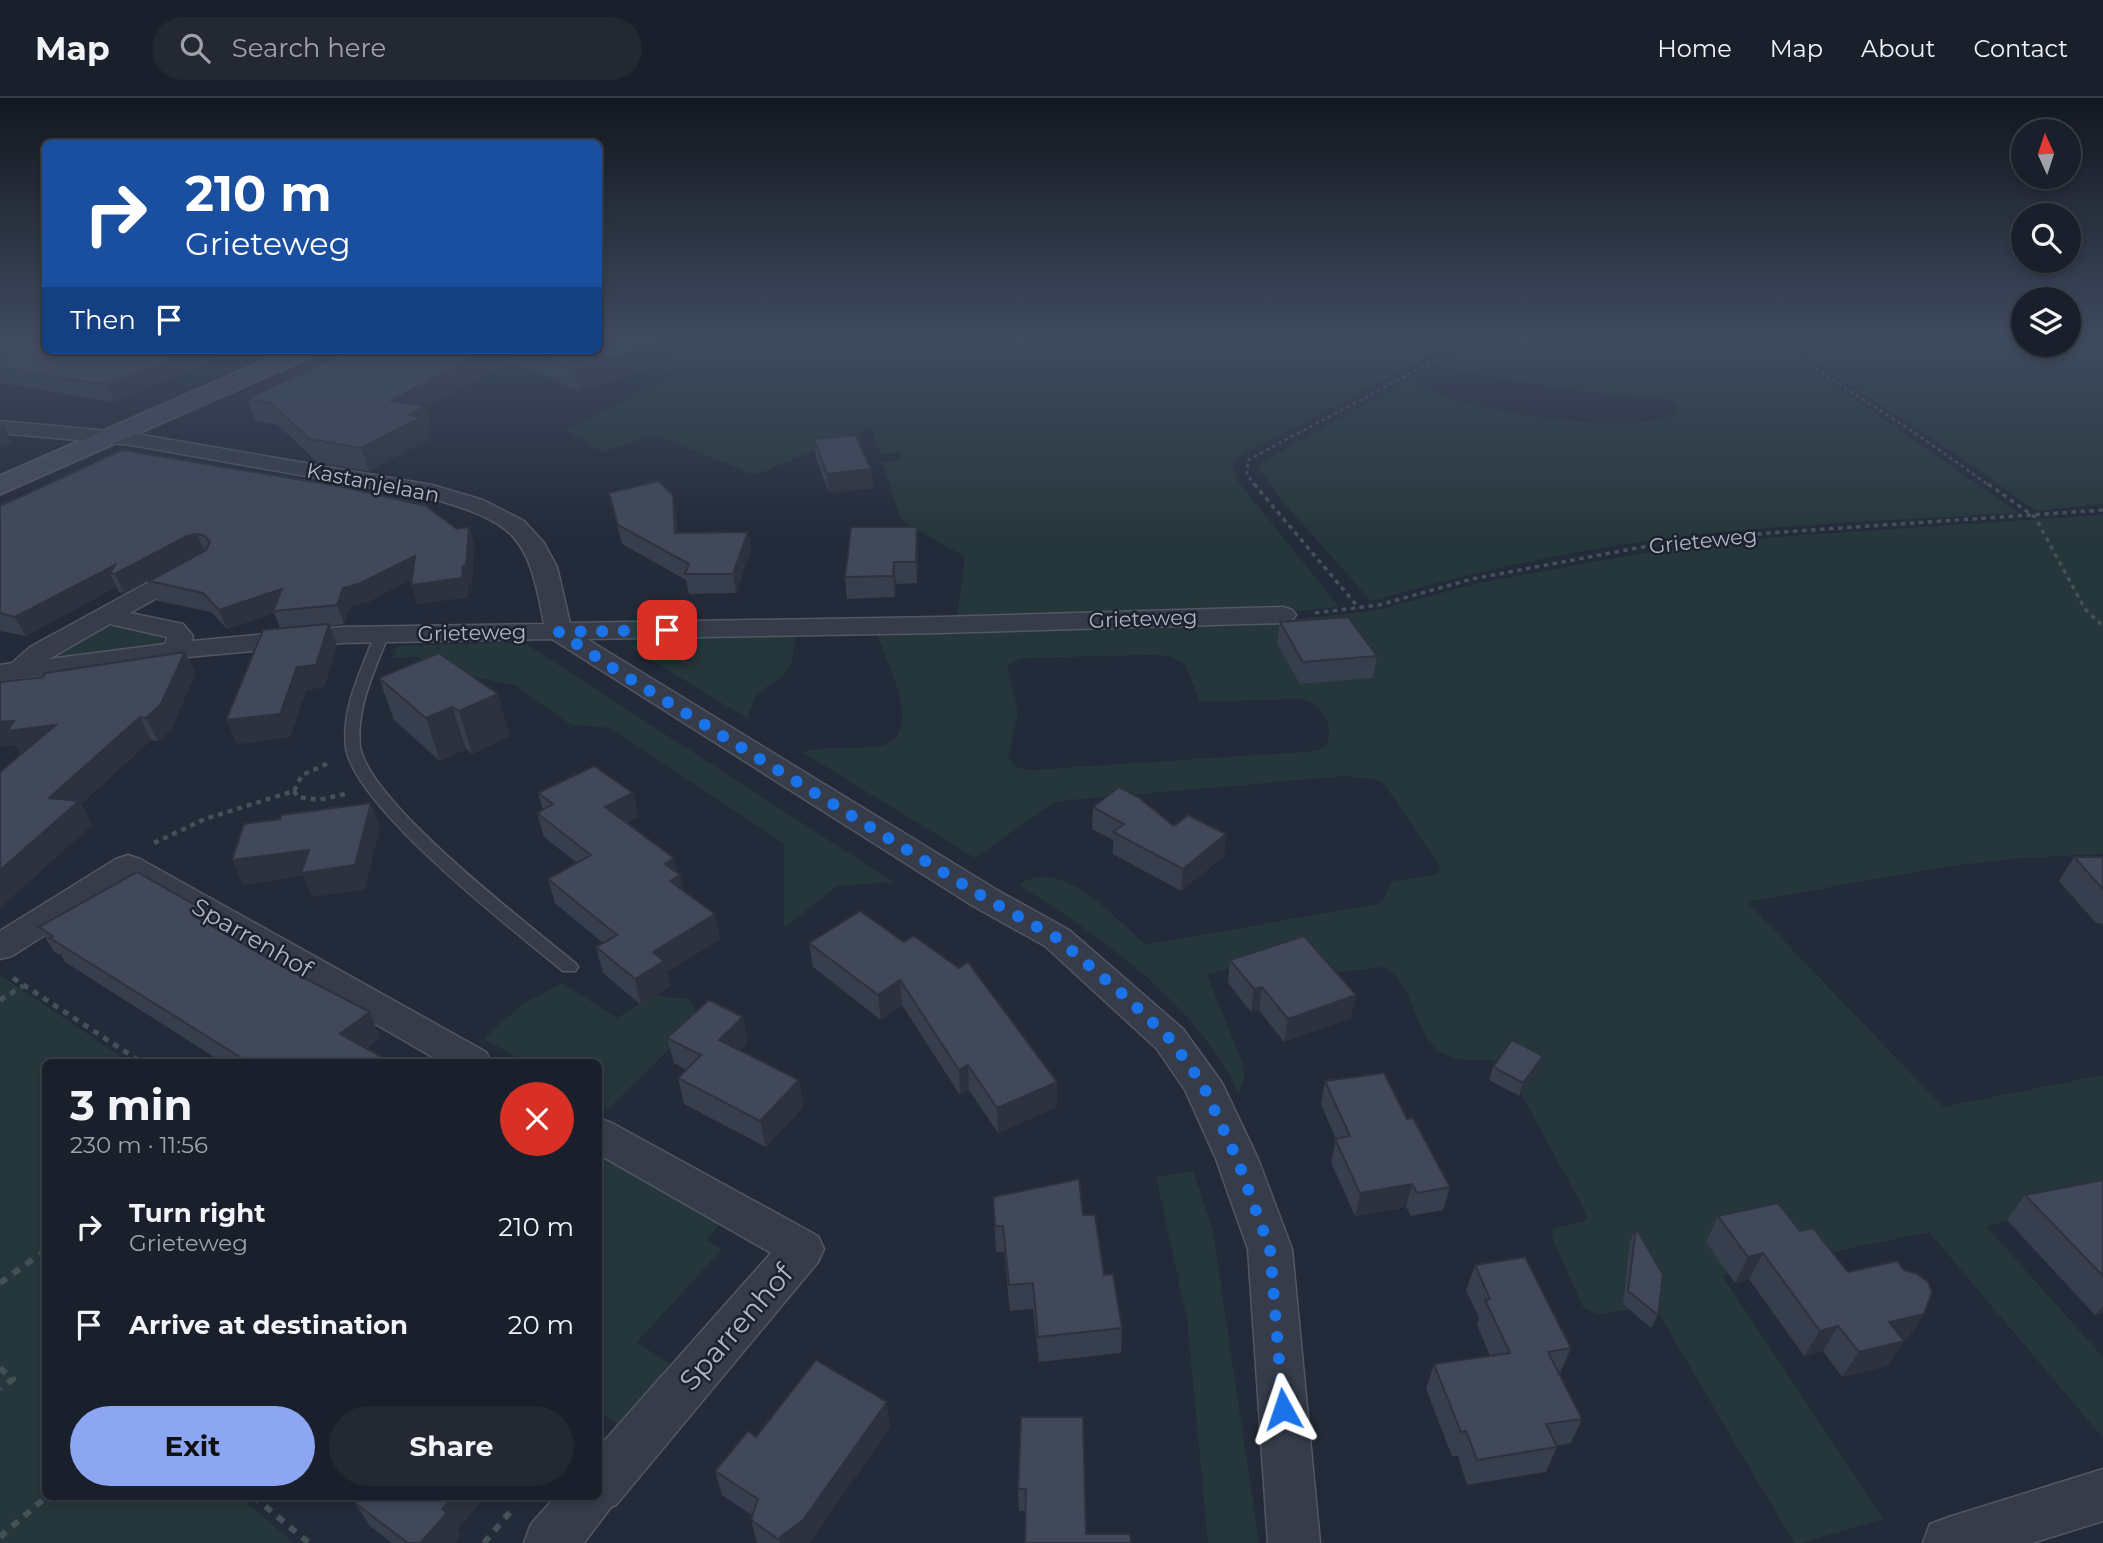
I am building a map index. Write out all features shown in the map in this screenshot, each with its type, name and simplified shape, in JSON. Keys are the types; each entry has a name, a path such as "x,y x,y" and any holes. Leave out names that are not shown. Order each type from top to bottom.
{"main road":[{"path":"0,486 182,405"}],"street":[{"name":"Kastanjelaan","path":"0,427 111,437 432,492 466,502 498,515 521,532 536,548 559,632"},
{"name":"Grieteweg","path":"11,672 39,653 204,562"},
{"name":"Grieteweg","path":"11,672 176,650 300,638 382,634 926,626 1283,615"},
{"path":"106,616 174,629 180,636 176,650"},
{"path":"559,632 623,675 985,898 1057,938 1170,1039 1202,1083 1237,1159 1270,1249 1294,1543"},
{"path":"6,963 134,870"},
{"name":"Sparrenhof","path":"134,870 466,1059"},
{"name":"Sparrenhof","path":"602,1136 802,1249 602,1481"},
{"path":"1949,1543 2103,1495"},
{"path":"550,1543 587,1500"}],"lane":[{"path":"382,634 355,715 353,732 356,762 366,779 405,824 451,868 569,967"}],"path":[{"path":"1350,405 1248,460 1247,474 1359,608"},
{"path":"1872,405 2035,517 2085,609 2103,626"},
{"name":"Grieteweg","path":"1283,615 1359,608 1472,579 1653,545 1768,533 2035,517 2103,510"},
{"path":"356,762 328,763 311,769 301,775 294,791 298,797 307,800 336,797 350,792 366,779"},
{"path":"134,870 146,848 181,827 216,813 294,791"},
{"path":"6,963 23,986 136,1059"},
{"path":"0,1000 23,986"},
{"path":"0,1283 42,1253"},
{"path":"0,1368 13,1379 0,1389"},
{"path":"0,1536 42,1500"},
{"path":"258,1500 309,1543"},
{"path":"484,1543 520,1500"}],"shaded area":[{"path":"614,405 1336,405 1235,459 1233,467 1237,480 1339,607 1277,613 957,617 965,557 906,523 900,516 882,462 901,460 898,453 880,454 871,428 755,475 655,435 603,452 564,430"},
{"path":"1363,405 1476,405 1548,419 1589,423 1658,420 1678,412 1677,405 1864,405 2019,513 1786,527 1647,541 1508,566 1371,601 1283,502 1258,468 1262,462"},
{"path":"1881,405 2103,405 2103,504 2036,511"},
{"path":"2103,515 2103,854 2019,858 1943,867 1747,902 1943,1107 2103,1075 2103,1199 1986,1226 2103,1357 2103,1438 1929,1232 1722,1275 1883,1519 1802,1543 1794,1543 1654,1306 1597,1314 1583,1307 1552,1237 1553,1228 1586,1221 1586,1213 1505,1064 1488,1060 1457,1059 1441,1052 1424,1033 1402,984 1384,967 1289,977 1272,956 1207,975 1242,1062 1245,1078 1239,1092 1220,1059 1197,1028 1171,1000 1114,950 1019,885 1035,878 1051,877 1068,883 1102,905 1144,943 1150,944 1377,904 1393,881 1434,875 1440,871 1439,865 1384,784 1373,779 1345,776 1059,801 975,858 802,752 828,748 872,747 890,742 899,732 902,717 900,700 877,634 1288,620 1374,611 1479,583 1659,550 1774,537","holes":["1168,656 1186,665 1200,702 1298,699 1312,703 1327,722 1328,742 1318,751 1031,770 1012,763 1008,756 1018,714 1007,668 1012,662 1023,658"]},
{"path":"119,625 159,632 164,644 46,658 101,628"},
{"path":"796,636 793,657 786,672 756,697 748,719 630,647 650,637"},
{"path":"526,644 893,882 837,886 784,928 784,844 611,728 571,725 515,685 445,672 417,657 394,657 397,646"},
{"path":"0,975 125,1059 42,1059 42,1500 244,1500 294,1543 0,1543"},
{"path":"562,983 617,1018 654,995 690,1000 699,1020 607,1110 602,1106 602,1059 520,1059 484,1039 521,1005"},
{"path":"602,1150 724,1220 706,1240 722,1249 637,1342 674,1367 622,1427 602,1413"},
{"path":"1193,1171 1213,1232 1259,1543 1208,1543 1187,1319 1156,1177"}],"building":[{"path":"273,405 426,406 409,415 422,417 361,448 310,439"},
{"path":"855,435 871,469 827,474 814,439"},
{"path":"122,450 422,503 457,529 469,527 466,566 463,566 462,578 411,585 415,556 361,583 343,588 337,605 273,611 282,589 219,610 203,593 149,581 206,550 210,542 205,536 197,534 187,536 115,574 110,573 115,565 15,617 0,613 0,506"},
{"path":"658,481 673,495 675,533 748,532 733,574 685,574 689,564 618,525 609,493"},
{"path":"851,527 917,527 916,562 894,562 893,576 845,577"},
{"path":"1348,617 1377,656 1303,662 1280,622"},
{"path":"329,624 316,665 297,667 280,714 226,720 263,630"},
{"path":"185,652 161,704 146,718 140,717 49,798 79,801 0,870 0,772 56,725 7,731 14,721 0,722 0,682"},
{"path":"439,653 498,694 459,711 452,707 426,718 379,678"},
{"path":"594,766 633,793 605,807 674,858 665,864 680,875 670,881 715,914 653,952 664,961 635,979 596,947 617,935 548,879 591,855 537,813 553,804 538,793"},
{"path":"1119,787 1138,797 1174,826 1188,815 1226,834 1183,869 1113,832 1124,824 1093,807"},
{"path":"371,803 355,865 301,873 309,850 232,860 244,824 280,819 281,815"},
{"path":"2074,857 2103,857 2103,889"},
{"path":"137,872 204,910 194,916 370,1012 340,1034 386,1059 237,1059 240,1057 50,938 53,936 39,927"},
{"path":"860,911 904,942 914,936 959,968 968,962 1057,1082 997,1108 968,1065 959,1070 900,980 878,995 809,943"},
{"path":"1304,936 1356,995 1288,1019 1262,987 1254,989 1230,960"},
{"path":"709,1000 743,1017 719,1040 799,1080 760,1121 678,1078 701,1055 667,1038"},
{"path":"1512,1040 1543,1056 1523,1083 1493,1067"},
{"path":"1384,1073 1407,1119 1413,1118 1450,1187 1417,1193 1412,1184 1360,1193 1335,1139 1350,1136 1325,1081"},
{"path":"1079,1179 1083,1215 1095,1215 1104,1275 1113,1274 1122,1328 1038,1337 1033,1283 1009,1285 1003,1226 995,1226 993,1197"},
{"path":"2103,1180 2103,1276 2025,1195"},
{"path":"1778,1203 1800,1231 1813,1228 1848,1272 1897,1261 1904,1270 1917,1274 1928,1282 1932,1292 1924,1314 1889,1322 1904,1341 1859,1352 1838,1326 1820,1331 1763,1253 1748,1257 1718,1216"},
{"path":"1636,1228 1663,1275 1658,1315 1628,1291"},
{"path":"1525,1257 1571,1348 1548,1352 1582,1419 1546,1424 1557,1447 1477,1460 1466,1431 1461,1432 1434,1364 1510,1353 1485,1300 1490,1299 1475,1265"},
{"path":"816,1360 887,1402 803,1520 778,1539 751,1520 758,1499 715,1471 748,1431 756,1437"},
{"path":"1021,1417 1083,1417 1086,1534 1130,1534 1131,1543 1025,1543 1026,1489 1018,1489"},
{"path":"358,1500 450,1500 442,1509 447,1513 420,1543 408,1543 355,1503"}],"route":[{"path":"667,630 559,632 611,667 985,898 1057,938 1170,1039 1202,1083 1237,1159 1270,1249 1283,1409"}]}
